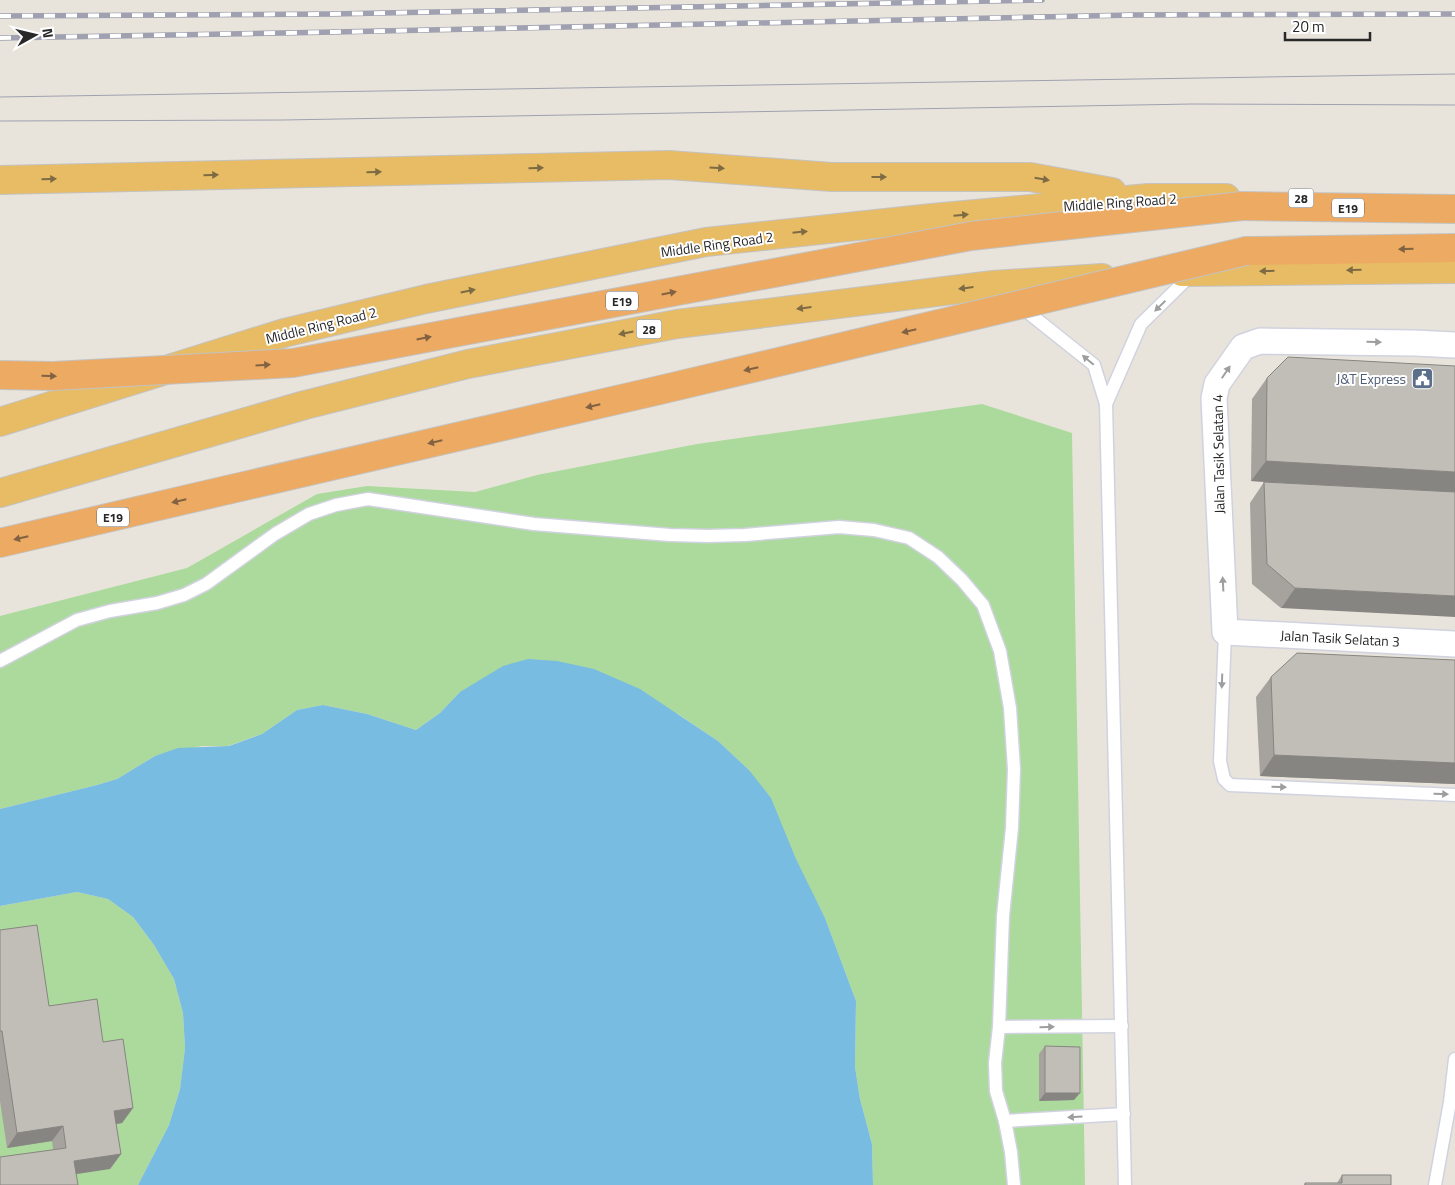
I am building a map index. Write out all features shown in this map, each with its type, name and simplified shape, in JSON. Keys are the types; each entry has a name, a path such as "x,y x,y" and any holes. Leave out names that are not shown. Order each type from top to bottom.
{"highway":[{"path":"0,180 669,165 832,177 1030,177 1148,198"},
{"name":"Middle Ring Road 2","path":"0,422 284,333 426,299 706,242 1148,198 1455,198"},
{"name":"E19","path":"0,374 53,376 293,363 980,235 1242,206 1455,209"},
{"name":"E19","path":"0,543 670,388 1246,251 1455,248"},
{"name":"28","path":"0,493 305,405 468,364 677,324 993,285 1194,272 1455,269"}],"street":[{"name":"Jalan Tasik Selatan 4","path":"1225,632 1214,398 1218,384 1243,346 1260,341 1455,345"},
{"name":"Jalan Tasik Selatan 3","path":"1225,632 1455,644"}],"lane":[{"path":"1106,404 1141,324 1194,272"},
{"path":"993,285 1094,365 1106,404 1126,1185"},
{"path":"0,660 76,620 184,595 206,584 275,534 309,514 336,505 368,499 534,524 670,535 745,535 838,527 874,530 909,538 938,556 983,605 1000,651 1010,708 1014,769 1012,828 1003,916 999,1028 995,1063 996,1091 1012,1152 1014,1185"},
{"path":"1225,632 1220,762 1224,779 1230,786 1455,795"},
{"path":"999,1028 1122,1026"},
{"path":"1435,1185 1450,1102 1455,1059"},
{"path":"1005,1121 1124,1114"}],"green space":[{"path":"982,404 1072,433 1085,1185 873,1185 872,1144 860,1099 855,1067 856,1001 825,918 749,770 718,741 678,714 460,692 440,713 416,730 367,714 323,705 297,710 262,734 228,746 202,746 155,756 117,779 0,809 0,616 187,568 317,494 367,486 475,492 537,475 697,444"},
{"path":"77,892 108,899 133,917 154,945 174,979 183,1013 185,1048 180,1089 169,1125 138,1185 0,1185 0,906"}],"water":[{"path":"528,659 557,661 594,669 640,689 718,741 749,770 771,798 796,859 825,918 856,1001 855,1067 860,1099 872,1144 873,1185 138,1185 169,1125 180,1089 185,1048 183,1013 174,979 154,945 133,917 108,899 77,892 0,906 0,809 117,779 155,756 178,748 229,746 262,734 297,710 323,705 367,714 416,730 440,713 460,692 503,666"}],"building":[{"path":"1288,357 1455,366 1455,472 1266,461 1267,378"},
{"path":"1264,482 1455,492 1455,596 1295,588 1267,564"},
{"path":"1297,653 1455,660 1455,763 1274,755 1271,677"},
{"path":"37,925 49,1006 97,999 103,1042 123,1039 133,1108 114,1111 121,1154 74,1161 78,1185 0,1185 0,1157 66,1148 63,1126 17,1133 2,1031 0,1031 0,930"},
{"path":"1045,1046 1080,1047 1080,1093 1045,1093"},
{"path":"1342,1175 1391,1175 1391,1185 1305,1185 1305,1183 1342,1183"}],"tram line":[{"path":"0,97 1455,74"},
{"path":"0,121 283,120 1192,104 1455,105"}],"railway":[{"path":"0,16 332,14 1042,0"},
{"path":"0,38 1133,15 1455,14"}],"place":[{"name":"J&T Express","path":"1422,378"}]}
